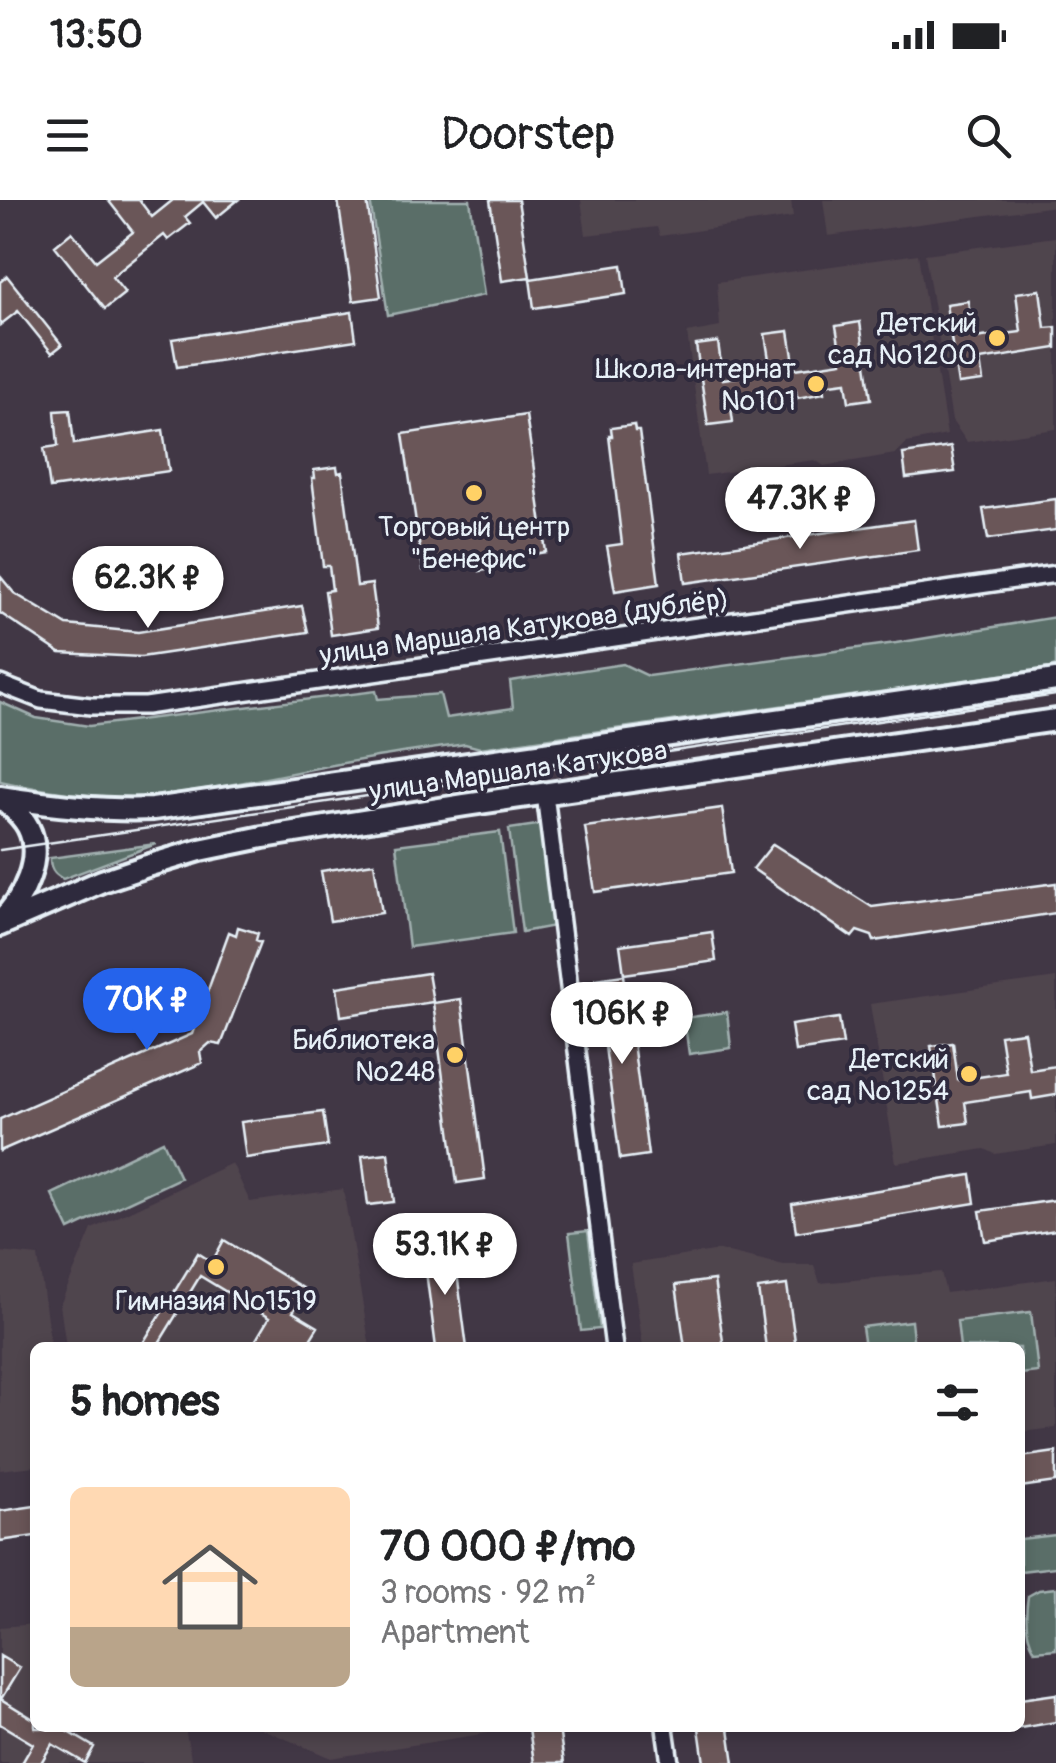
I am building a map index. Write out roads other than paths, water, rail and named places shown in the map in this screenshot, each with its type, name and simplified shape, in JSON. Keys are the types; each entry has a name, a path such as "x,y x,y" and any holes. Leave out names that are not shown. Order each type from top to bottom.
{"main road":[{"name":"улица Маршала Катукова","path":"0,797 97,810 170,807 1056,680"},
{"name":"улица Маршала Катукова","path":"0,923 102,881 200,850 302,830 1056,720"},
{"path":"0,797 28,827 33,852 21,894 0,923"}],"street":[{"name":"улица Маршала Катукова (дублёр)","path":"0,684 42,700 91,706 146,706 1056,574"},
{"path":"545,794 613,1342"},
{"path":"666,1732 670,1763"}],"tram line":[{"path":"0,850 1056,695"}],"place":[{"name":"Детский сад №1200","path":"997,338"},
{"name":"Школа-интернат №101","path":"816,384"},
{"name":"Торговый центр \"Бенефис\"","path":"474,493"},
{"name":"Библиотека №248","path":"455,1055"},
{"name":"Детский сад №1254","path":"969,1074"},
{"name":"Гимназия №1519","path":"216,1267"}]}
